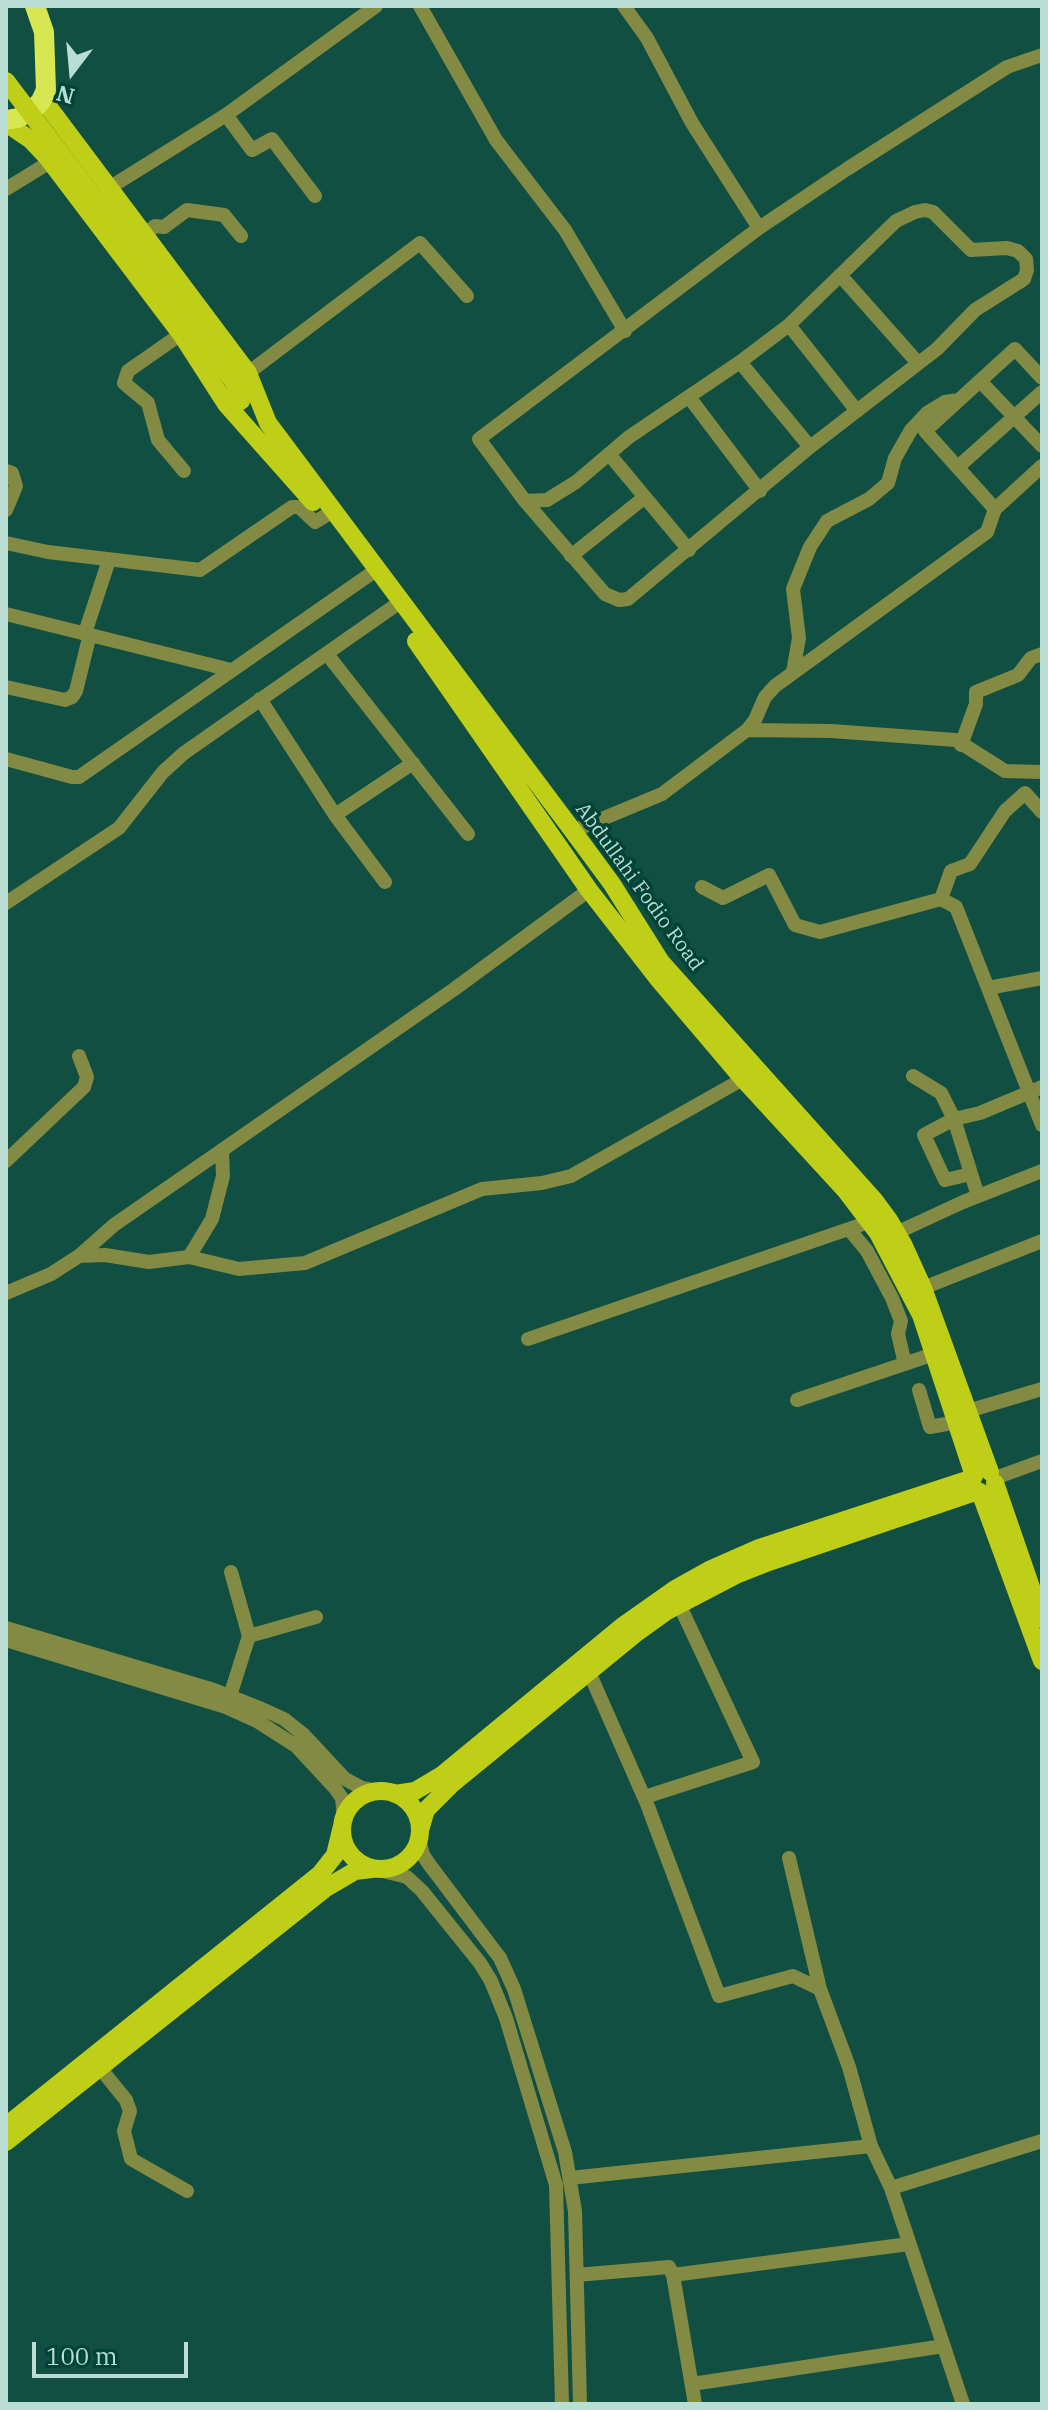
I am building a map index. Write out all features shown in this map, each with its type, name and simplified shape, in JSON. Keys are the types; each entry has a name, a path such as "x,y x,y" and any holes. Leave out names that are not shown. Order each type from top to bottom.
{"highway":[{"path":"6,121 30,112 45,94 44,35 39,9"}],"main road":[{"path":"6,81 233,381 241,401 262,429"},
{"path":"45,94 50,109 248,373 262,429"},
{"path":"6,121 36,144 50,162 181,334 226,404 262,429"},
{"name":"Abdullahi Fodio Road","path":"262,429 393,607 589,890 659,980 743,1079 846,1191 869,1222 902,1274 962,1417"},
{"name":"Abdullahi Fodio Road","path":"262,429 573,831 612,884 661,962 875,1201 896,1233 923,1288 1042,1661"},
{"path":"6,2142 326,1888 355,1871 393,1868 405,1862 414,1851 426,1810 440,1795 635,1634 679,1604 736,1575 983,1481"},
{"path":"6,2126 320,1874 335,1855 343,1822 357,1800 386,1793 415,1791 442,1775 624,1625 675,1589 759,1548 983,1481"},
{"name":"Abdullahi Fodio Road","path":"983,1481 1042,1619"},
{"path":"386,1793 413,1808 420,1835"},
{"path":"343,1822 346,1848 352,1857 376,1869"}],"street":[{"path":"109,188 226,115 376,6"},
{"path":"420,6 496,140 565,230 625,331"},
{"path":"624,6 647,38 692,123 759,228"},
{"path":"525,501 547,500 576,482 629,437 740,362 789,325 896,221 920,210 933,212 971,250 1007,248 1018,251 1026,259 1024,279 975,310 937,349 810,447 632,597 623,600 605,594 571,556 525,501 479,439 759,228 1007,67 1042,55"},
{"path":"226,115 252,150 272,139 315,196"},
{"path":"6,189 50,162"},
{"path":"144,235 155,226 164,227 187,210 224,215 241,236"},
{"path":"248,373 420,243 467,296"},
{"path":"840,275 918,363"},
{"path":"789,325 857,411"},
{"path":"181,334 128,371 124,383 148,403 158,440 184,471"},
{"path":"995,509 925,431 1015,349 1042,378"},
{"path":"740,362 810,447"},
{"path":"980,381 1042,446"},
{"path":"959,466 1042,392"},
{"path":"689,397 760,491"},
{"path":"793,672 799,638 793,589 810,547 827,521 869,499 888,483 911,430 927,413 945,402 959,400"},
{"path":"609,454 689,550"},
{"path":"573,831 662,794 747,730 765,697 793,672 987,532 995,509 1042,466"},
{"path":"6,471 12,473 16,486 6,510"},
{"path":"571,556 645,497"},
{"path":"6,543 36,551 200,570 292,507 299,507 315,522 325,516"},
{"path":"6,687 65,700 72,697 109,560"},
{"path":"6,759 79,777 369,575"},
{"path":"6,903 119,828 163,772 184,753 393,607"},
{"path":"6,614 231,670"},
{"path":"327,654 468,834"},
{"path":"961,745 976,704 976,692 1018,675 1031,658 1042,654"},
{"path":"260,699 335,815 385,882"},
{"path":"747,730 847,732 956,740 1005,771 1042,772"},
{"path":"335,815 413,763"},
{"path":"941,899 951,871 970,864 1005,811 1025,793 1042,812"},
{"path":"702,887 723,898 769,875 795,925 820,932 941,899 956,907 988,988 1036,1090 1042,1125"},
{"path":"6,1293 51,1274 79,1256 114,1225 453,990 589,890"},
{"path":"988,988 1042,978"},
{"path":"6,1161 84,1087 87,1077 79,1056"},
{"path":"913,1076 941,1093 954,1119 978,1196"},
{"path":"79,1256 105,1255 149,1262 189,1257 239,1269 305,1263 482,1189 542,1183 571,1176 743,1079"},
{"path":"971,1174 945,1180 924,1135 954,1119 1036,1090"},
{"path":"189,1257 212,1219 223,1176 222,1150"},
{"path":"896,1233 1042,1171"},
{"path":"528,1339 869,1222"},
{"path":"849,1229 867,1251 892,1298 901,1321 898,1334 905,1364"},
{"path":"923,1288 1042,1241"},
{"path":"797,1400 934,1354"},
{"path":"919,1390 930,1427 1042,1389"},
{"path":"983,1481 1042,1461"},
{"path":"230,1696 249,1636 231,1572"},
{"path":"645,1797 753,1762 679,1604"},
{"path":"249,1636 316,1617"},
{"path":"6,1628 230,1696 284,1719 318,1749 345,1779 362,1788 386,1793"},
{"path":"6,1640 226,1707 257,1721 296,1746 334,1787 342,1798 343,1822"},
{"path":"589,1672 645,1797 719,1996 793,1976 820,1989"},
{"path":"420,1835 423,1855 500,1958 514,1989 565,2152 575,2211 580,2404"},
{"path":"789,1858 820,1989 849,2067 871,2146 891,2188 963,2404"},
{"path":"376,1869 407,1877 422,1891 480,1963 506,2018 556,2185 562,2404"},
{"path":"100,2068 126,2100 130,2111 124,2131 131,2159 187,2191"},
{"path":"891,2188 1042,2141"},
{"path":"570,2178 871,2146"},
{"path":"673,2275 909,2244"},
{"path":"577,2275 669,2267 673,2275 695,2404"},
{"path":"692,2384 944,2346"}]}
